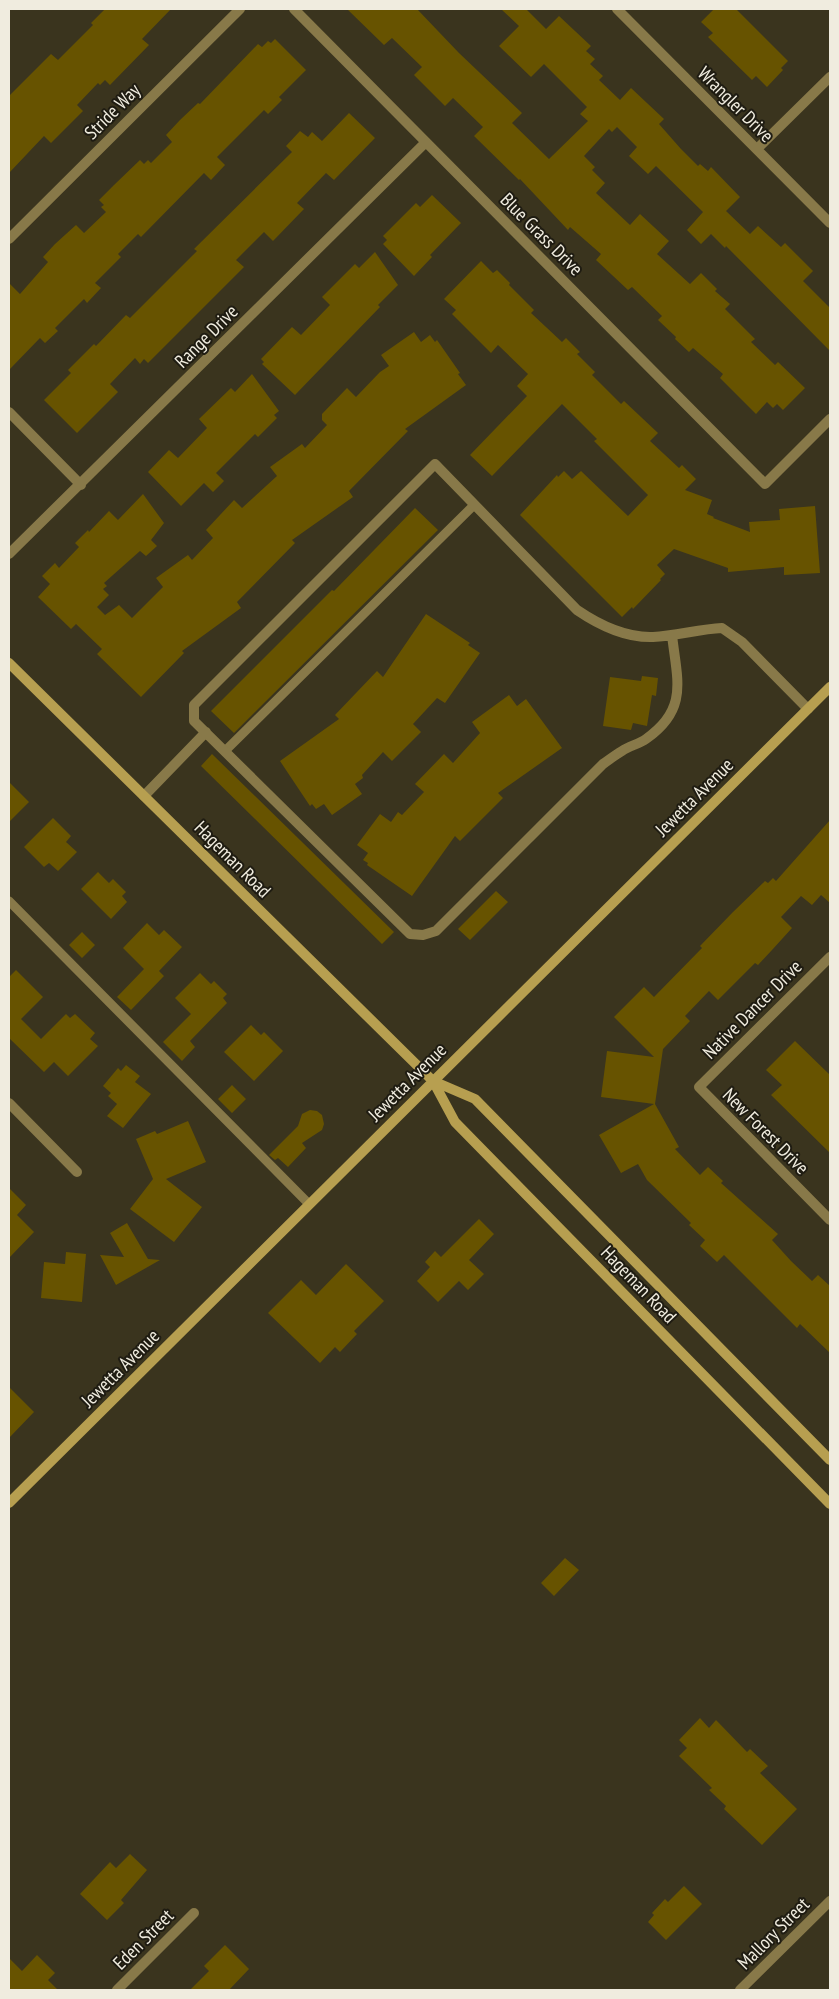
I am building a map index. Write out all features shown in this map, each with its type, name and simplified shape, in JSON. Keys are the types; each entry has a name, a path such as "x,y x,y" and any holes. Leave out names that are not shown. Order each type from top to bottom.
{"main road":[{"name":"Hageman Road","path":"9,663 433,1080 455,1122 830,1504"},
{"name":"Jewetta Avenue","path":"9,1503 830,687"},
{"name":"Hageman Road","path":"433,1080 474,1099 830,1460"}],"street":[{"name":"Stride Way","path":"9,239 240,9"},
{"name":"Blue Grass Drive","path":"294,9 765,484 830,419"},
{"name":"Wrangler Drive","path":"618,9 830,223"},
{"path":"757,149 830,77"},
{"name":"Range Drive","path":"9,554 81,485 426,142"},
{"path":"9,412 81,485"},
{"path":"672,635 679,694 674,710 662,727 644,740 621,751 602,764 436,931 423,935 410,934 194,721 194,705 435,464 577,610 597,624 628,634 652,637 722,628 742,642 808,709"},
{"path":"144,796 206,732"},
{"name":"Native Dancer Drive","path":"698,1087 830,957"},
{"name":"New Forest Drive","path":"698,1087 830,1220"},
{"path":"9,1103 77,1172"},
{"name":"Mallory Street","path":"740,1990 830,1901"},
{"name":"Eden Street","path":"117,1990 194,1913"}],"lane":[{"path":"225,751 474,505"},
{"path":"9,901 309,1204"}],"building":[{"path":"105,9 171,9 142,39 149,45 110,85 105,80 100,85 98,83 77,105 83,111 51,143 44,136 9,173 9,96 51,54 58,60 93,25 91,23"},
{"path":"347,9 417,9 459,53 522,113 512,123 549,159 588,121 580,114 587,107 544,64 531,77 499,46 519,26 501,9 526,9 546,29 559,16 591,46 586,51 595,59 590,64 603,76 599,80 620,100 631,88 664,119 659,124 698,166 700,164 708,171 711,167 740,197 726,211 750,234 758,226 781,247 785,243 813,271 803,281 830,308 830,351 726,246 725,248 711,234 701,244 687,230 703,212 656,166 648,174 629,156 637,147 617,127 612,132 609,129 584,156 595,167 592,170 605,183 596,193 630,225 640,214 669,241 657,254 690,284 701,273 717,289 715,291 730,304 725,309 755,339 751,342 775,365 778,362 805,388 783,410 777,404 773,408 767,402 756,414 720,378 723,374 693,348 689,352 675,339 676,337 658,320 662,316 632,287 628,290 596,260 601,254 570,227 568,230 520,179 474,136 483,127 453,98 445,106 414,75 422,67 392,38 384,45"},
{"path":"714,9 736,9 788,61 781,68 783,70 767,87 756,76 752,80 708,37 713,33 701,22"},
{"path":"275,39 306,70 279,97 282,100 268,114 264,110 217,157 225,165 211,180 204,173 141,237 138,234 118,254 121,257 95,283 101,288 87,303 84,299 55,328 58,331 45,343 40,338 9,370 9,283 20,294 48,262 43,257 55,244 76,225 84,233 106,212 101,207 104,205 99,200 114,185 140,160 144,164 148,160 151,163 172,142 166,135 180,120 198,103 200,104 258,44 262,47 268,41 271,43"},
{"path":"349,113 375,138 334,180 326,173 297,203 304,209 273,241 264,232 236,260 244,267 148,363 144,359 140,364 135,358 110,384 118,392 77,433 44,400 71,373 68,370 94,344 96,346 126,315 130,318 197,251 194,249 292,152 286,146 300,131 308,137 312,132 322,141"},
{"path":"432,195 461,223 430,255 432,257 414,276 383,244 387,240 383,236 416,203 420,207"},
{"path":"375,252 398,285 378,305 380,307 295,395 262,364 264,362 261,359 292,327 301,335 330,305 322,297 355,264 359,268"},
{"path":"481,261 493,273 497,270 510,283 509,285 534,310 531,313 562,342 566,338 580,352 577,354 595,372 592,375 621,404 624,401 658,433 650,441 679,468 682,465 696,479 685,490 712,500 707,514 750,532 749,522 780,520 779,509 815,506 820,573 784,575 784,567 728,572 728,568 674,549 657,565 665,574 661,580 633,609 632,607 622,617 520,515 557,475 558,477 564,471 572,479 581,471 628,516 648,495 594,441 597,439 562,404 492,476 470,455 527,396 517,386 528,374 498,345 491,353 452,314 456,310 444,299"},
{"path":"414,332 421,342 430,335 435,342 437,340 466,385 405,429 408,431 349,491 353,497 292,540 295,543 237,602 241,608 182,651 184,653 141,697 97,654 102,649 76,624 71,629 38,597 50,584 42,576 55,563 59,568 79,547 75,543 88,530 89,532 109,511 118,520 143,494 164,523 151,540 157,546 146,556 140,551 104,583 107,586 103,589 109,595 97,607 105,615 119,605 132,618 163,587 156,578 188,555 192,560 213,538 206,530 234,500 242,508 277,476 270,467 302,444 305,448 327,425 322,420 322,414 347,388 356,397 380,372 389,366 381,355"},
{"path":"252,374 279,411 274,415 277,418 258,437 255,434 216,473 224,481 213,492 204,483 181,506 148,472 169,450 178,458 207,428 199,419 231,388 235,392"},
{"path":"415,508 438,530 234,733 211,711 332,590 334,591"},
{"path":"426,614 470,643 468,645 480,653 445,703 437,698 413,724 421,732 392,761 383,752 362,775 363,778 355,784 362,794 332,815 324,804 316,809 312,804 310,806 280,761 339,719 335,715 377,671 383,677"},
{"path":"642,676 658,678 656,696 652,695 647,726 633,723 631,730 603,726 610,677 641,681"},
{"path":"509,695 517,706 526,699 562,748 498,793 503,798 460,841 455,836 412,896 367,865 368,863 363,860 368,853 357,845 380,814 391,822 398,812 402,815 424,792 415,784 444,754 453,763 480,733 472,722"},
{"path":"212,754 394,932 382,944 201,766"},
{"path":"9,782 29,802 9,822"},
{"path":"53,818 71,836 66,842 77,852 58,871 49,863 44,867 24,847"},
{"path":"830,820 830,903 821,895 812,905 801,896 781,917 792,928 758,965 755,963 718,1000 709,991 685,1016 690,1021 663,1049 655,1104 679,1147 675,1149 700,1175 708,1167 723,1181 721,1183 778,1234 772,1240 791,1261 812,1281 818,1275 830,1286 830,1353 800,1324 797,1328 724,1255 717,1262 700,1246 705,1240 689,1225 691,1223 647,1180 638,1164 621,1173 599,1135 654,1104 601,1097 607,1051 654,1057 614,1017 644,987 654,997 702,948 700,946 765,881 768,883 773,878 776,881"},
{"path":"98,872 109,883 113,879 126,892 122,896 127,902 111,919 81,889"},
{"path":"496,891 508,902 470,940 458,929"},
{"path":"147,923 159,935 164,930 182,947 159,971 164,976 131,1010 117,997 144,969 123,948"},
{"path":"82,932 95,945 82,958 69,945"},
{"path":"16,970 43,997 21,1019 41,1039 66,1014 70,1018 75,1014 95,1033 90,1039 98,1046 68,1076 54,1062 44,1072 9,1038 9,977"},
{"path":"200,973 211,984 214,981 227,994 223,998 227,1003 190,1041 195,1047 182,1061 163,1042 191,1014 175,998"},
{"path":"251,1025 261,1035 264,1032 283,1051 254,1081 224,1052"},
{"path":"795,1041 830,1075 830,1153 771,1095 782,1085 766,1070"},
{"path":"126,1065 140,1076 135,1082 151,1094 123,1128 107,1116 117,1104 108,1096 111,1093 103,1086 118,1068 121,1071"},
{"path":"232,1085 246,1099 232,1113 218,1099"},
{"path":"310,1110 317,1111 322,1115 324,1124 322,1130 302,1143 306,1148 288,1167 278,1158 275,1160 269,1155 298,1126 302,1114"},
{"path":"188,1121 206,1162 166,1179 202,1207 174,1242 130,1209 153,1179 136,1139 155,1131 157,1134"},
{"path":"9,1188 26,1205 17,1215 34,1232 9,1258"},
{"path":"479,1219 494,1234 469,1260 484,1274 468,1290 459,1281 438,1302 417,1281 430,1267 425,1262 435,1251 441,1257"},
{"path":"127,1223 148,1259 160,1260 116,1285 100,1255 124,1257 110,1233"},
{"path":"66,1252 86,1254 82,1302 41,1298 44,1262 65,1264"},
{"path":"346,1264 384,1301 354,1331 357,1334 340,1352 335,1347 320,1363 268,1313 301,1280 316,1295"},
{"path":"9,1387 34,1412 9,1438"},
{"path":"565,1558 579,1570 554,1596 541,1583"},
{"path":"700,1718 709,1728 716,1720 747,1752 750,1749 768,1766 760,1773 797,1809 762,1845 724,1809 726,1806 709,1790 712,1788 679,1756 687,1748 679,1740"},
{"path":"130,1854 147,1870 121,1900 124,1903 107,1920 80,1894 110,1862 116,1868"},
{"path":"684,1886 702,1904 666,1940 648,1922 654,1915 652,1913 665,1899 668,1902"},
{"path":"225,1945 249,1969 229,1990 190,1990 209,1971 204,1966"},
{"path":"37,1955 55,1973 48,1980 58,1990 9,1990 9,1958 22,1971"}]}
